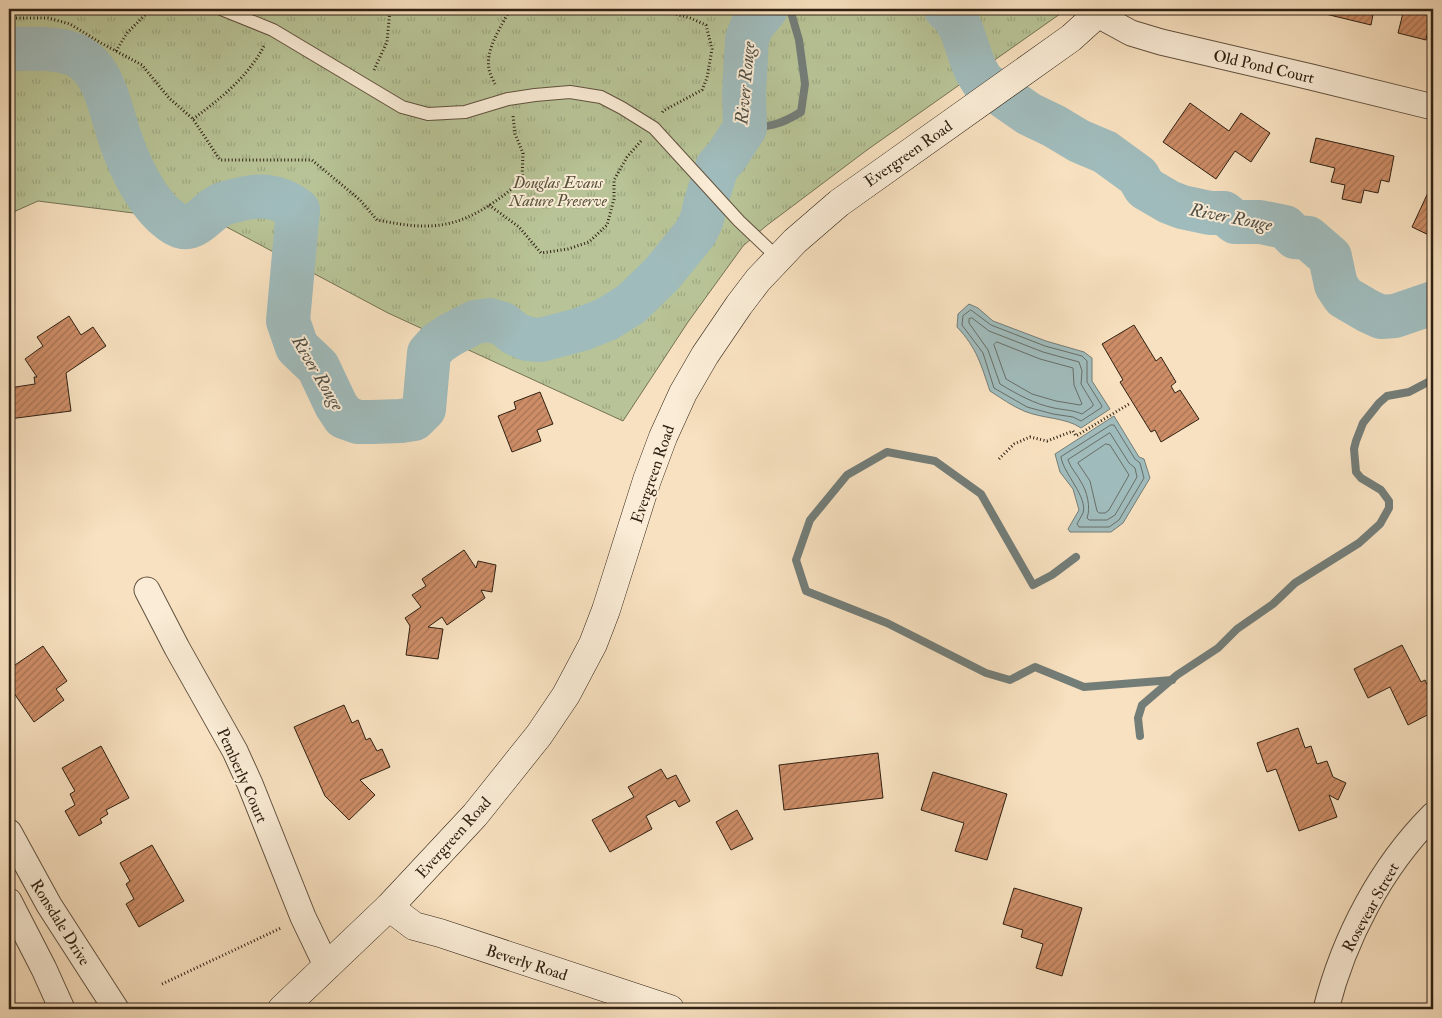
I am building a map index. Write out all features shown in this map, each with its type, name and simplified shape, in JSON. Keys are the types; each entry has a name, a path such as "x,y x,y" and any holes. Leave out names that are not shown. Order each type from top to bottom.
{"street":[{"name":"Evergreen Road","path":"282,1009 389,907 480,808 538,735 566,695 593,644 647,480 663,437 683,393 739,305 758,280 778,258 840,203 1071,38 1100,12"},
{"name":"Old Pond Court","path":"1100,12 1132,33 1161,42 1433,107"},
{"name":"Pemberly Court","path":"147,590 235,751 303,918 327,967"},
{"name":"Rosevear Street","path":"1326,1009 1342,958 1371,900 1403,849 1433,815"},
{"name":"Ronsdale Drive","path":"9,832 49,905 116,1009"},
{"path":"49,905 14,911 62,1009"},
{"name":"Beverly Road","path":"389,907 414,926 670,1009"}],"lane":[{"path":"226,10 273,30 402,107 428,114 465,112 508,99 535,95 570,92 601,97 654,128 739,222 778,258"}],"path":[{"path":"116,51 127,33 151,9"},
{"path":"367,86 387,42 390,9"},
{"path":"9,18 48,18 70,24 142,65 169,98 193,119 220,160 312,160 360,200 377,220 412,226 446,224 469,216 506,194 522,180 523,153 515,134 512,104 499,92 489,68 489,56 494,41 510,9"},
{"path":"541,9 574,9"},
{"path":"489,205 519,227 541,253 589,242 607,224 614,199 614,180 627,157 654,128 663,111 702,90 707,78 712,49 706,24 656,9"},
{"path":"193,119 227,94 262,52 273,30"},
{"path":"999,459 1014,444 1030,437 1047,441 1073,432 1076,436 1129,404"},
{"path":"162,984 303,918"}],"green space":[{"name":"Douglas Evans Nature Preserve","path":"9,9 1067,9 867,150 766,226 743,246 688,322 623,421 388,313 221,224 38,201 9,214"}],"water":[{"path":"969,304 978,308 993,321 1046,341 1084,352 1092,358 1092,381 1110,409 1081,428 1075,424 1024,411 990,391 974,350 957,327 958,314"},
{"path":"1114,416 1139,457 1144,459 1150,478 1123,523 1111,532 1070,532 1068,529 1079,510 1073,489 1060,472 1055,454"}],"building":[{"path":"1286,9 1304,9 1303,13"},
{"path":"1310,9 1374,9 1371,25"},
{"path":"1404,9 1433,9 1433,22 1430,21 1426,40 1398,33"},
{"path":"1190,103 1229,131 1241,113 1270,133 1251,162 1235,151 1216,179 1163,142"},
{"path":"1316,138 1394,156 1389,182 1381,180 1378,193 1364,190 1361,203 1342,199 1345,185 1331,182 1335,168 1310,162"},
{"path":"1433,184 1433,237 1412,227"},
{"path":"69,316 81,335 93,327 106,346 66,373 71,411 9,419 9,388 35,384 34,377 37,377 25,359 43,346 37,337"},
{"path":"1134,325 1156,361 1161,357 1176,382 1171,386 1175,393 1180,390 1199,419 1161,442 1155,430 1151,432 1120,382 1123,380 1102,344"},
{"path":"540,392 553,424 537,430 541,441 512,452 498,416 516,409 514,402"},
{"path":"464,550 476,568 478,561 496,565 492,592 481,590 485,598 447,625 442,617 428,627 443,629 438,659 406,655 410,626 405,618 421,607 412,595 426,586 422,579"},
{"path":"1402,645 1421,682 1425,680 1433,698 1433,712 1408,725 1390,687 1368,698 1354,669"},
{"path":"43,646 67,681 56,689 64,700 34,722 9,686 9,662 12,667"},
{"path":"344,705 352,723 358,720 366,740 370,738 377,751 382,749 390,767 360,780 375,795 349,820 325,796 294,727"},
{"path":"1298,728 1305,748 1311,746 1317,764 1327,761 1333,777 1346,783 1338,800 1329,795 1337,817 1299,831 1276,769 1267,772 1257,743"},
{"path":"101,746 129,798 106,810 108,814 100,819 102,823 79,836 65,811 75,805 70,794 75,791 62,768"},
{"path":"878,753 883,798 784,810 779,765"},
{"path":"661,769 667,779 676,775 690,801 679,807 675,800 646,816 652,829 610,852 592,820 634,797 628,787"},
{"path":"933,772 1007,794 987,860 955,851 964,823 921,810"},
{"path":"737,810 753,839 731,850 716,822"},
{"path":"152,845 184,901 139,927 126,904 134,899 126,884 130,881 120,863"},
{"path":"1014,888 1082,908 1062,976 1036,968 1043,944 1021,937 1023,930 1003,924"}],"waterway":[{"name":"River Rouge","path":"9,49 57,50 73,54 84,60 92,68 105,90 124,149 140,183 162,214 179,226 191,226 222,204 251,197 275,198 298,210 288,321 297,347 318,367 336,405 344,417 358,422 401,421 414,419 424,409 429,353 438,343 450,335 475,322 489,320 503,324 514,333 527,339 541,340 582,329 607,319 631,304 662,274 696,232 702,219 717,167 745,128 744,93 747,39 752,26 766,9"},
{"path":"745,128 774,124 787,120 801,112 805,84 799,40 790,9"},
{"name":"River Rouge","path":"946,9 954,17 961,29 975,69 983,82 1029,114 1079,141 1105,152 1138,176 1145,188 1182,207 1210,213 1224,213 1235,222 1260,222 1285,227 1295,237 1308,238 1330,257 1336,285 1344,297 1381,317 1395,316 1433,303"},
{"path":"1427,307 1433,332"},
{"path":"1140,736 1138,718 1142,705 1177,675 1218,648 1237,629 1273,604 1295,583 1359,543 1380,524 1389,508 1389,501 1381,490 1361,478 1356,472 1354,449 1356,441 1363,423 1379,403 1387,396 1409,392 1430,381 1433,367"},
{"path":"1076,557 1052,575 1033,585 981,494 935,461 887,452 847,475 810,520 796,560 806,591 887,623 986,673 1010,680 1035,667 1084,687 1172,680"}]}
